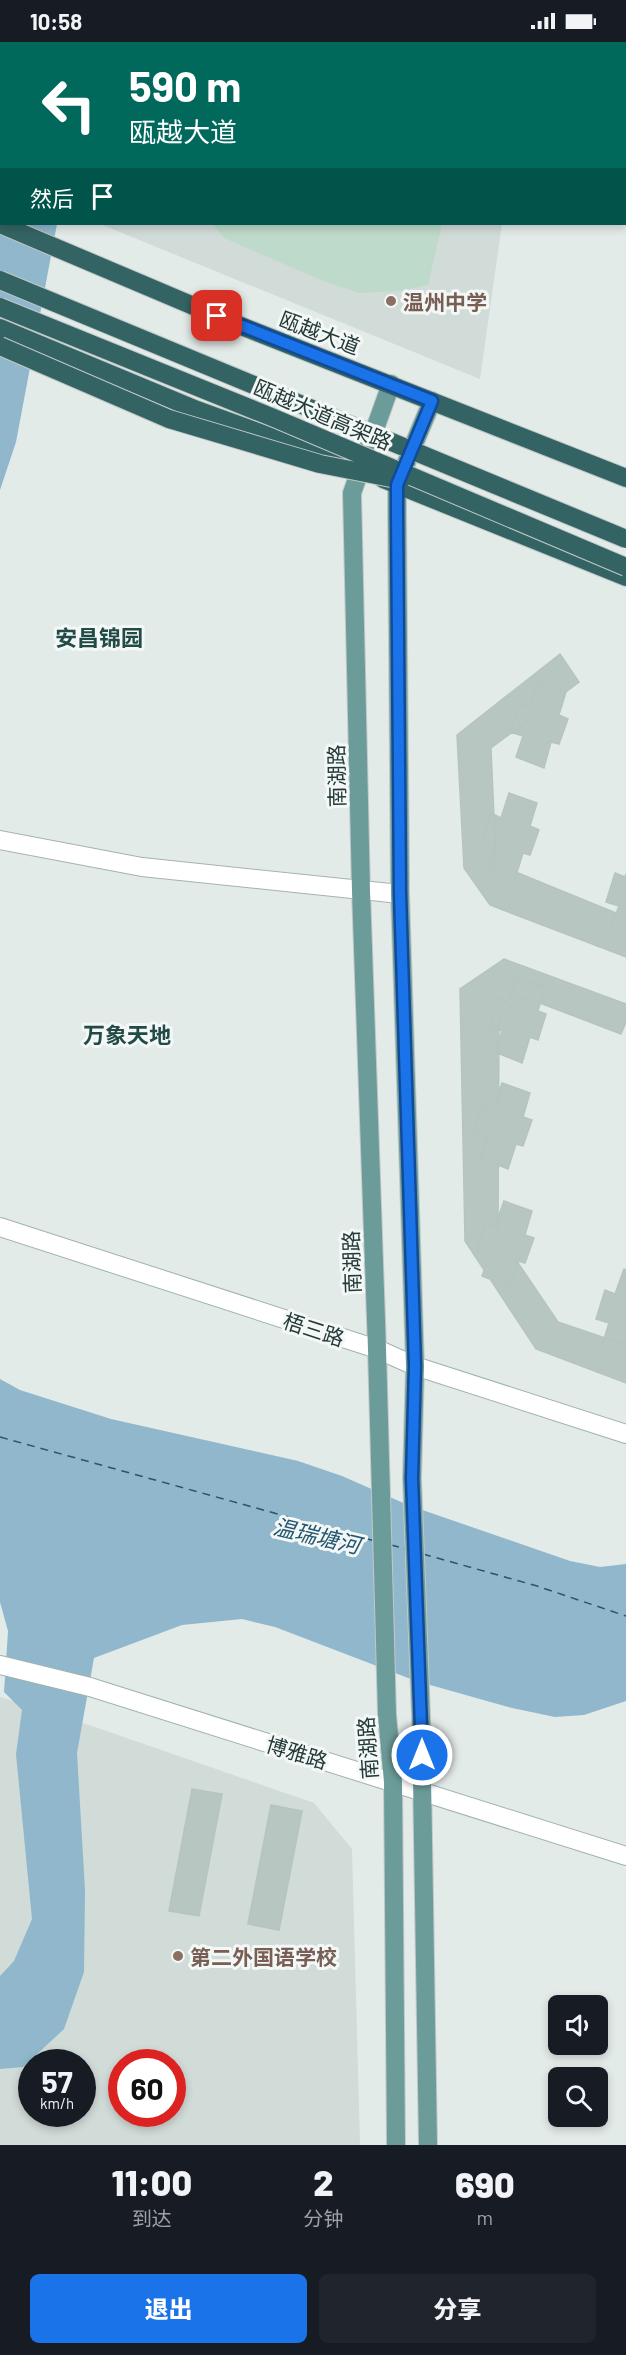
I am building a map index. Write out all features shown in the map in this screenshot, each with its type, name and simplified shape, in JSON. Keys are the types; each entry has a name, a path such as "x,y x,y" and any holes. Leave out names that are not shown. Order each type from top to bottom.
{"highway":[{"name":"瓯越大道","path":"3,225 81,256 236,324 626,478"},
{"name":"瓯越大道高架路","path":"0,280 626,539"},
{"name":"瓯越大道高架路","path":"0,307 274,418 626,567"},
{"path":"0,328 197,410 361,469 626,577"},
{"path":"0,346 169,419 320,464 442,489"}],"main road":[{"name":"南湖路","path":"391,384 352,492 361,891 387,1714 393,1782 396,2145"},
{"path":"428,2145 422,1717 412,1478 415,1366 400,894 397,485 432,401"}],"street":[{"path":"0,840 141,867 400,894"},
{"name":"梧三路","path":"0,1227 626,1434"},
{"name":"博雅路","path":"3,1665 90,1688 626,1857"}],"shaded area":[{"name":"温州中学","path":"102,225 502,225 480,379"},
{"name":"第二外国语学校","path":"0,1697 95,1727 314,1803 352,1849 360,2145 0,2145"}],"green space":[{"path":"214,225 442,225 428,285 399,291 359,293 321,280 224,238"}],"water":[{"path":"0,225 57,225 16,442 0,490"},
{"name":"温瑞塘河","path":"0,1379 20,1390 111,1419 298,1461 342,1476 408,1505 570,1561 600,1567 626,1564 626,1701 584,1715 555,1717 512,1708 416,1681 275,1627 242,1619 182,1625 94,1658 77,1753 85,1890 84,1972 64,2029 42,2049 18,2049 18,2067 0,2069 0,1976 14,1961 32,1919 16,1754 22,1710 4,1692 8,1631 0,1602"}],"building":[{"path":"560,654 579,682 491,748 496,864 626,917 626,957 490,905 464,868 457,735"},
{"path":"538,682 566,692 559,715 568,719 559,744 551,742 544,768 516,757 523,736 510,732 519,703 529,707"},
{"path":"509,793 537,803 530,826 539,830 530,855 523,853 515,879 487,868 495,847 482,843 491,813 501,818"},
{"path":"615,873 625,877 626,874 626,933 611,927 619,906 606,902"},
{"path":"504,959 626,1004 626,1022 621,1034 524,997 499,1017 498,1233 558,1322 626,1345 626,1383 536,1349 465,1241 460,989"},
{"path":"517,977 545,987 538,1011 546,1014 538,1040 530,1037 522,1063 495,1052 502,1031 489,1027 498,998 508,1002"},
{"path":"502,1083 530,1093 523,1117 532,1120 523,1146 516,1144 508,1169 480,1158 487,1137 474,1133 483,1104 493,1108"},
{"path":"504,1201 532,1211 525,1235 534,1238 525,1263 518,1261 510,1287 482,1276 490,1255 477,1251 485,1222 495,1226"},
{"path":"624,1269 626,1270 626,1354 602,1345 609,1323 596,1319 605,1290 615,1294"},
{"path":"192,1789 222,1794 199,1916 169,1911"},
{"path":"271,1805 302,1811 279,1930 248,1924"}],"ferry route":[{"path":"0,1437 375,1541"},
{"path":"391,1545 407,1549"},
{"path":"423,1554 537,1586 626,1616"}],"place":[{"name":"温州中学","path":"391,301"},
{"name":"第二外国语学校","path":"178,1956"}],"district":[{"name":"安昌锦园","path":"99,637"},
{"name":"万象天地","path":"127,1034"}],"route":[{"path":"217,316 432,401 397,485 400,894 415,1366 412,1478 422,1755"}]}
